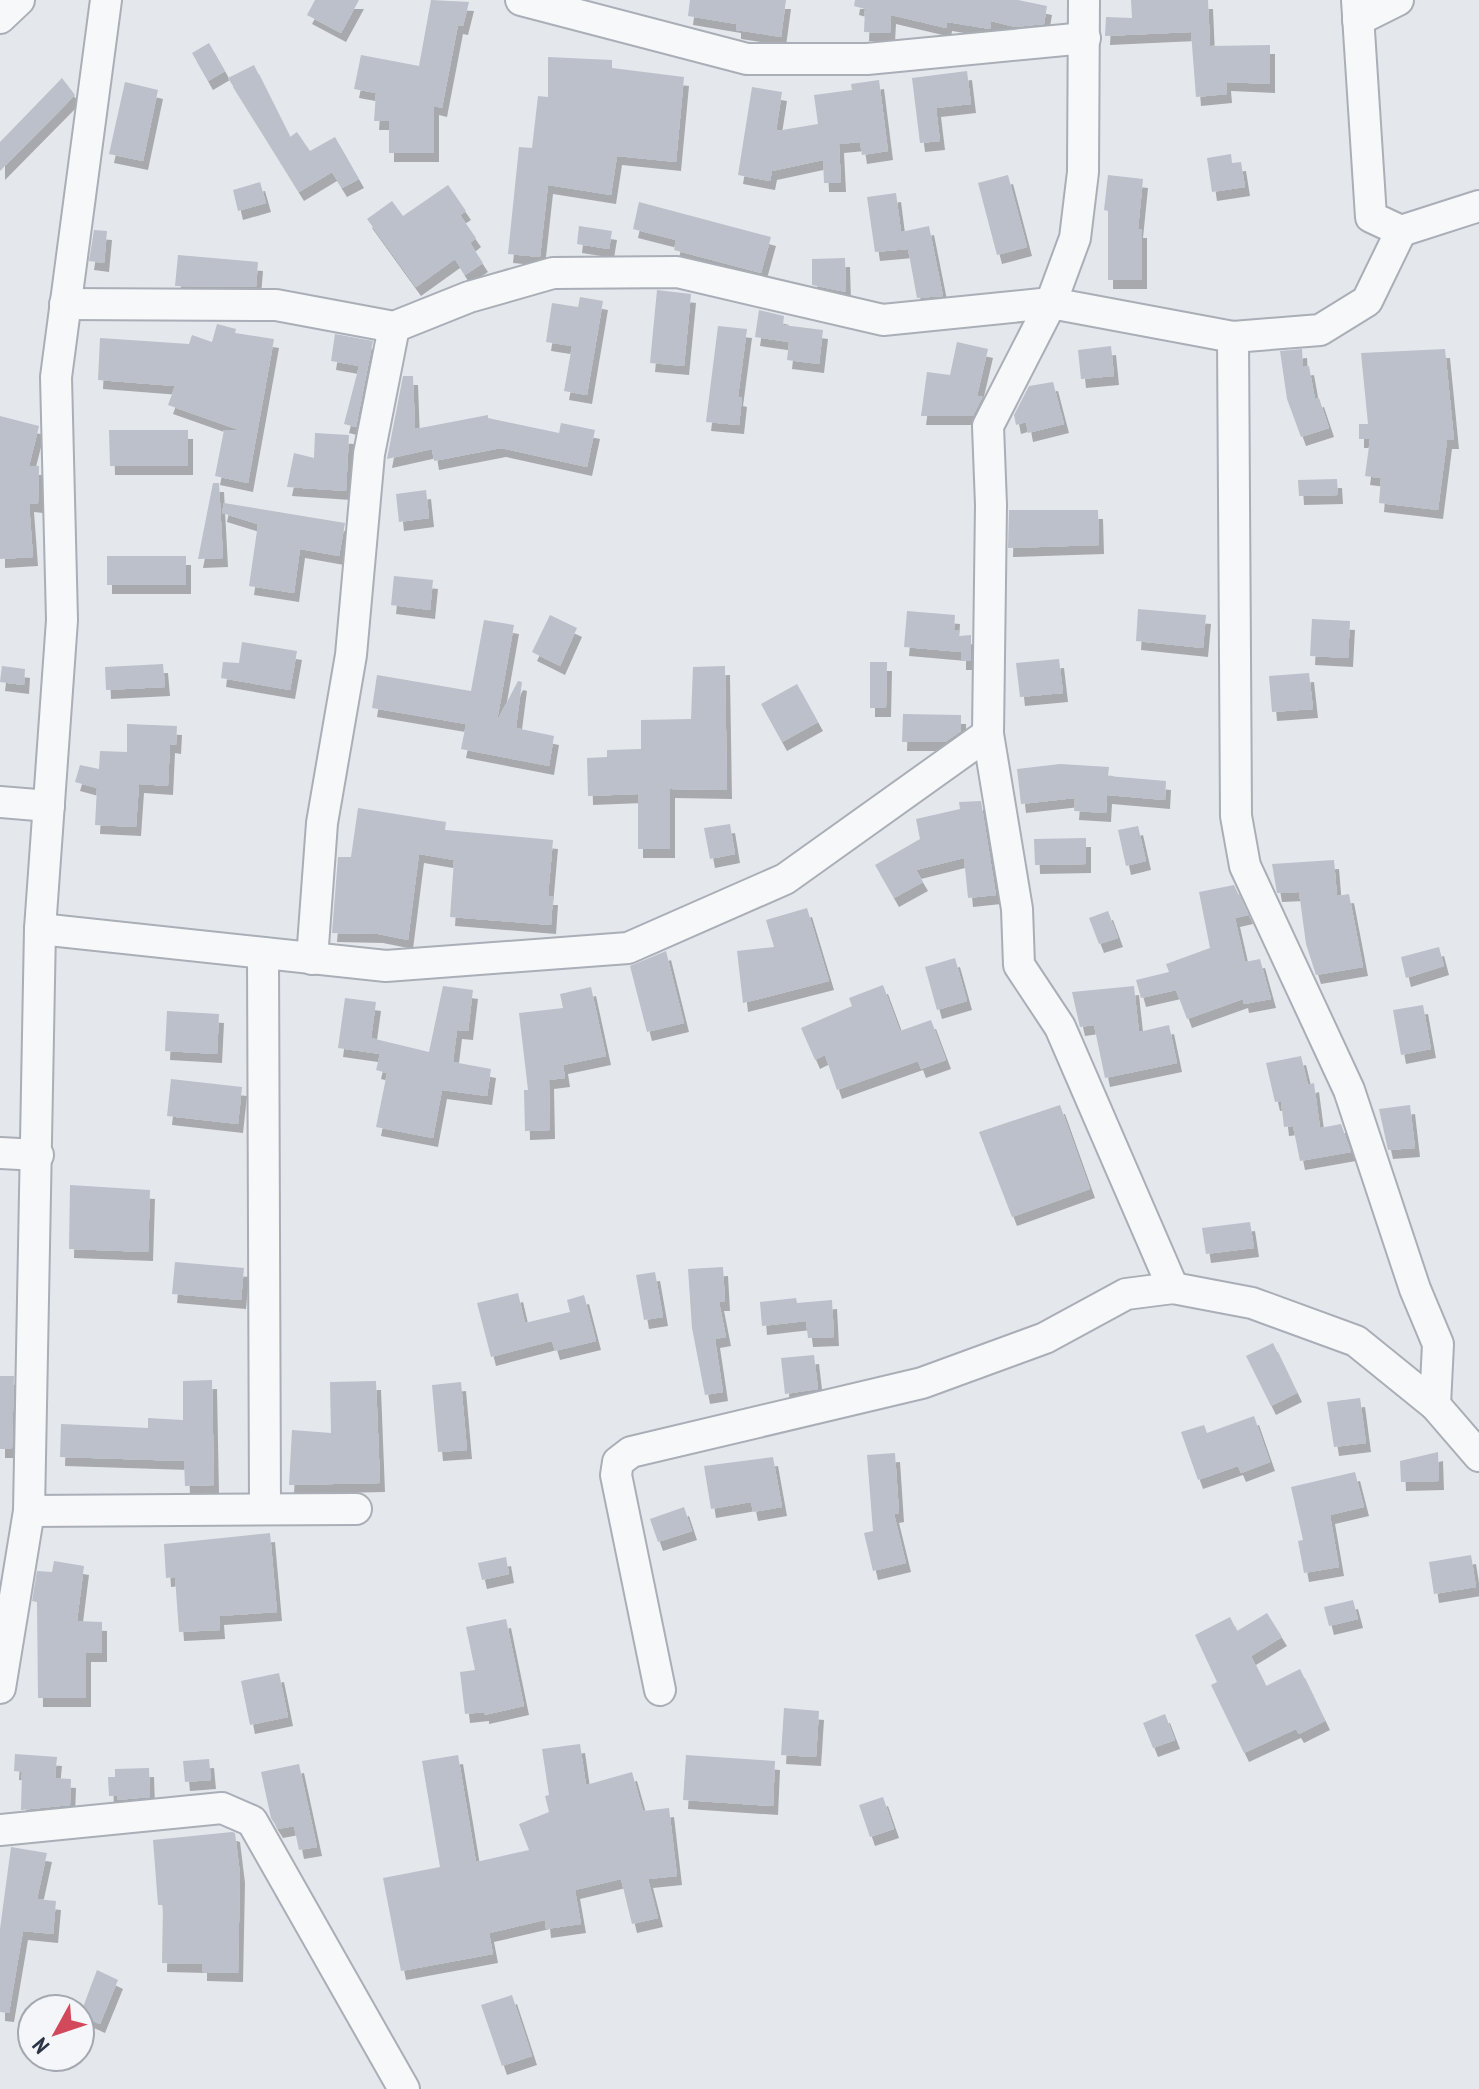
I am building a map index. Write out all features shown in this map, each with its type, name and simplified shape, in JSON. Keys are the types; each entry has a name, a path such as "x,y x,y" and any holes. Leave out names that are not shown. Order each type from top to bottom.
{"street":[{"path":"0,18 19,0"},
{"path":"0,1688 29,1511 40,929 62,620 56,377 106,0"},
{"path":"521,0 747,59 867,59 1085,38"},
{"path":"1084,0 1083,172 1075,238 1051,303 988,426 991,505 988,734 1017,909 1019,965 1060,1027 1173,1288"},
{"path":"1398,0 1358,10 1371,217 1401,231 1479,206"},
{"path":"65,304 276,305 394,327 469,297 553,273 677,272 883,320 1051,303 1233,337 1320,330 1367,301 1401,231"},
{"path":"312,959 322,823 351,655 369,454 394,327"},
{"path":"1233,337 1236,816 1245,866 1349,1090 1415,1289 1438,1344 1435,1405"},
{"path":"40,929 386,966 628,948 785,879 988,734"},
{"path":"0,802 49,806"},
{"path":"263,953 265,1509"},
{"path":"0,1153 38,1155"},
{"path":"660,1690 616,1475 618,1462 631,1452 922,1383 1045,1338 1126,1294 1173,1288 1252,1303 1356,1341 1435,1405 1479,1456"},
{"path":"29,1511 356,1509"},
{"path":"0,1830 222,1808 252,1821 404,2089"}],"building":[{"path":"315,0 359,0 341,33 307,15"},
{"path":"431,0 469,2 463,26 458,25 442,108 434,106 434,153 389,153 389,121 374,121 376,93 354,89 361,55 419,66"},
{"path":"690,0 786,0 781,37 736,30 736,24 688,16"},
{"path":"855,0 1018,0 1047,6 1044,24 1015,27 991,21 990,29 947,22 946,28 891,15 890,33 864,32 865,9 854,6"},
{"path":"1131,0 1208,0 1210,46 1270,45 1270,84 1226,82 1227,94 1196,97 1191,32 1105,36 1106,17 1132,18"},
{"path":"209,43 225,71 208,81 192,53"},
{"path":"548,57 612,60 612,68 684,77 676,162 617,156 611,195 548,185 540,257 508,254 519,147 532,148 538,96 548,97"},
{"path":"254,65 290,137 297,132 310,151 335,137 359,179 342,188 332,172 299,192 228,78"},
{"path":"967,71 971,104 936,108 940,141 920,143 912,78"},
{"path":"62,78 75,95 0,171 0,142"},
{"path":"879,80 888,151 862,155 860,142 839,144 841,183 824,183 823,160 772,171 770,181 738,175 752,87 782,92 776,131 818,124 814,95 852,90 851,84"},
{"path":"125,82 158,90 143,161 109,154"},
{"path":"1231,154 1232,163 1241,162 1245,187 1212,192 1207,158"},
{"path":"1008,175 1027,247 997,255 978,183"},
{"path":"1108,175 1143,179 1138,229 1142,229 1142,280 1108,280 1108,211 1104,210"},
{"path":"260,182 266,203 238,211 233,190"},
{"path":"448,185 466,211 460,215 476,238 470,243 483,263 465,275 455,259 416,287 367,219 392,201 403,216"},
{"path":"896,193 901,232 929,226 943,296 917,298 908,249 875,252 867,197"},
{"path":"639,202 771,237 761,273 674,250 676,240 633,229"},
{"path":"579,226 612,231 609,249 577,244"},
{"path":"94,230 107,231 104,263 89,261"},
{"path":"178,255 258,262 256,287 175,286"},
{"path":"845,258 846,292 812,285 812,259"},
{"path":"657,290 691,294 684,366 650,363"},
{"path":"580,297 603,301 587,395 564,391 572,346 546,342 552,303 578,307"},
{"path":"759,310 784,316 783,325 823,330 819,364 787,360 789,342 755,337"},
{"path":"217,324 236,329 235,333 274,339 248,483 215,476 224,430 239,430 168,405 175,386 98,380 100,338 189,344 192,335 212,342"},
{"path":"718,326 747,329 738,397 742,398 739,425 706,422"},
{"path":"335,334 373,341 356,427 344,424 359,366 331,361"},
{"path":"957,342 988,349 977,396 983,396 973,416 921,416 927,372 950,375"},
{"path":"1111,346 1114,376 1081,379 1078,350"},
{"path":"1302,349 1303,367 1309,366 1315,399 1319,398 1329,428 1301,437 1287,399 1280,351"},
{"path":"1445,349 1454,440 1447,440 1438,510 1379,503 1381,478 1365,476 1370,439 1359,439 1359,424 1368,424 1361,353"},
{"path":"403,376 413,376 415,429 488,415 488,418 559,433 561,423 595,430 587,467 501,448 434,461 432,449 387,459"},
{"path":"1053,382 1064,424 1028,433 1026,422 1016,425 1014,415 1029,386"},
{"path":"0,416 39,426 29,466 39,466 38,504 29,503 33,557 0,559"},
{"path":"109,430 188,430 188,466 110,466"},
{"path":"315,433 349,435 346,491 287,487 294,453 314,458"},
{"path":"1337,479 1338,495 1299,496 1298,480"},
{"path":"213,483 219,483 223,558 198,559"},
{"path":"426,490 429,518 399,522 396,494"},
{"path":"224,503 345,523 339,556 300,549 294,593 249,586 258,524 222,513"},
{"path":"1009,510 1098,510 1099,545 1008,548"},
{"path":"107,556 186,556 186,585 107,585"},
{"path":"394,576 433,580 430,610 391,605"},
{"path":"1138,609 1206,615 1203,648 1136,641"},
{"path":"907,611 955,615 954,630 959,630 959,636 971,635 971,661 961,661 961,652 904,647"},
{"path":"550,615 577,628 560,666 532,652"},
{"path":"1312,619 1350,621 1348,658 1310,656"},
{"path":"484,620 514,625 497,721 518,681 522,682 516,728 554,736 549,766 461,749 466,724 372,708 377,675 471,691"},
{"path":"242,642 297,651 290,690 221,678 223,662 239,663"},
{"path":"1059,659 1063,693 1020,697 1016,663"},
{"path":"870,662 887,662 886,708 870,708"},
{"path":"163,664 165,687 106,690 105,667"},
{"path":"2,666 25,669 24,685 0,682"},
{"path":"725,666 727,790 670,789 670,849 638,849 638,794 588,796 587,758 607,757 607,750 641,749 641,720 691,719 693,667"},
{"path":"1309,673 1313,709 1272,712 1269,676"},
{"path":"797,684 818,722 782,742 761,704"},
{"path":"903,714 961,715 961,731 945,742 902,742"},
{"path":"127,724 177,726 176,745 170,744 168,786 139,784 136,827 95,825 97,788 75,782 80,765 99,769 100,751 127,752"},
{"path":"1060,764 1109,767 1108,776 1166,781 1165,800 1107,795 1106,813 1074,811 1075,798 1021,804 1017,769"},
{"path":"981,801 996,895 968,898 964,858 916,870 923,882 894,898 875,865 920,839 916,819 960,809 959,802"},
{"path":"358,808 446,822 445,830 553,840 548,896 553,896 551,925 450,917 454,860 419,854 408,940 378,934 332,933 338,857 351,857"},
{"path":"730,824 735,854 710,859 704,828"},
{"path":"1138,826 1146,861 1126,866 1118,830"},
{"path":"1086,838 1086,864 1035,865 1034,839"},
{"path":"1334,860 1337,896 1349,894 1363,967 1316,975 1306,944 1299,892 1277,893 1272,864"},
{"path":"1234,885 1248,915 1235,918 1245,962 1260,959 1271,999 1244,1004 1243,999 1187,1019 1176,990 1141,998 1136,980 1169,972 1166,964 1210,948 1199,892"},
{"path":"807,908 829,981 743,1003 737,951 774,947 766,920"},
{"path":"1108,911 1118,938 1099,944 1089,918"},
{"path":"1439,947 1444,966 1406,978 1401,957"},
{"path":"666,951 684,1023 647,1032 630,966"},
{"path":"955,958 967,1001 937,1010 925,967"},
{"path":"883,985 900,1031 931,1020 946,1060 921,1069 918,1061 837,1090 825,1055 815,1060 801,1028 852,1006 849,998"},
{"path":"443,986 473,990 468,1031 457,1030 453,1062 491,1069 487,1096 442,1090 433,1138 376,1127 387,1073 376,1070 380,1054 338,1048 345,998 376,1002 371,1038 429,1052"},
{"path":"1134,986 1139,1032 1169,1025 1177,1063 1105,1078 1094,1025 1080,1027 1072,992"},
{"path":"591,987 606,1056 563,1065 565,1078 549,1080 550,1130 525,1131 524,1090 528,1090 519,1013 563,1008 560,994"},
{"path":"1423,1005 1431,1049 1401,1055 1393,1010"},
{"path":"167,1011 219,1014 217,1054 165,1051"},
{"path":"1301,1056 1308,1085 1314,1083 1320,1128 1341,1124 1351,1152 1300,1161 1293,1126 1284,1127 1281,1101 1275,1102 1266,1063"},
{"path":"171,1079 242,1087 238,1124 167,1116"},
{"path":"1060,1105 1090,1189 1012,1217 979,1132"},
{"path":"1410,1105 1415,1148 1388,1150 1379,1109"},
{"path":"70,1185 150,1190 148,1252 69,1249"},
{"path":"1250,1222 1254,1248 1206,1254 1202,1228"},
{"path":"175,1262 244,1268 241,1300 172,1294"},
{"path":"723,1267 725,1302 719,1302 726,1337 715,1339 723,1392 705,1395 692,1328 688,1269"},
{"path":"655,1272 663,1317 644,1320 636,1275"},
{"path":"518,1293 525,1323 570,1312 567,1300 584,1295 596,1341 555,1351 552,1341 491,1357 477,1303"},
{"path":"796,1298 797,1303 832,1300 834,1337 808,1338 806,1321 762,1326 760,1302"},
{"path":"1273,1343 1297,1393 1271,1406 1246,1356"},
{"path":"814,1355 818,1389 785,1394 781,1358"},
{"path":"0,1376 14,1376 12,1449 0,1449"},
{"path":"212,1380 214,1485 185,1486 184,1461 60,1457 61,1424 148,1428 148,1418 183,1420 183,1381"},
{"path":"376,1381 380,1483 289,1485 292,1430 331,1433 330,1382"},
{"path":"461,1382 467,1450 438,1452 432,1385"},
{"path":"1360,1398 1366,1443 1334,1447 1327,1402"},
{"path":"1254,1416 1270,1462 1241,1473 1238,1466 1198,1480 1181,1432 1204,1425 1207,1433"},
{"path":"1438,1452 1439,1481 1401,1482 1400,1461"},
{"path":"895,1453 899,1513 894,1514 906,1563 873,1571 864,1533 873,1531 867,1455"},
{"path":"773,1457 782,1507 753,1512 751,1502 711,1509 704,1466"},
{"path":"1355,1472 1364,1507 1330,1515 1339,1567 1304,1573 1298,1541 1303,1540 1291,1487"},
{"path":"684,1507 692,1531 658,1542 650,1519"},
{"path":"270,1533 277,1612 219,1616 220,1630 179,1632 175,1577 166,1578 164,1544"},
{"path":"1471,1555 1476,1587 1434,1594 1429,1562"},
{"path":"506,1557 509,1574 482,1580 478,1563"},
{"path":"54,1561 84,1566 77,1621 102,1622 102,1653 86,1653 86,1698 38,1698 37,1602 32,1601 37,1571 52,1572"},
{"path":"1353,1600 1358,1619 1329,1626 1324,1607"},
{"path":"1267,1613 1282,1637 1251,1656 1266,1686 1300,1669 1325,1721 1299,1734 1296,1729 1244,1753 1211,1685 1217,1682 1195,1635 1230,1617 1237,1631"},
{"path":"506,1619 524,1706 484,1715 484,1712 465,1714 460,1672 475,1670 466,1627"},
{"path":"279,1673 288,1717 250,1725 241,1681"},
{"path":"784,1708 819,1711 816,1757 781,1755"},
{"path":"1165,1714 1175,1740 1153,1748 1143,1723"},
{"path":"580,1744 586,1785 632,1772 643,1811 669,1808 677,1876 648,1879 658,1918 632,1924 621,1879 575,1890 581,1924 546,1929 545,1920 489,1933 493,1954 401,1971 383,1878 440,1867 422,1761 458,1755 476,1862 529,1850 519,1824 549,1812 542,1749"},
{"path":"15,1754 57,1757 55,1778 71,1779 70,1805 21,1810 22,1772 14,1771"},
{"path":"686,1755 775,1761 773,1806 683,1800"},
{"path":"209,1759 211,1780 185,1782 183,1761"},
{"path":"299,1764 317,1847 299,1850 294,1826 278,1829 271,1818 261,1772"},
{"path":"149,1768 150,1797 117,1800 117,1796 109,1796 108,1777 115,1777 115,1769"},
{"path":"883,1797 894,1829 870,1837 859,1805"},
{"path":"235,1833 240,1874 238,1973 202,1972 202,1964 162,1963 163,1905 158,1905 153,1840"},
{"path":"11,1847 47,1853 37,1899 56,1901 53,1934 23,1931 9,2013 0,2012 0,1929"},
{"path":"97,1970 118,1980 100,2024 96,2022 96,1993 88,1993"},
{"path":"512,1995 532,2056 502,2066 481,2005"}]}
